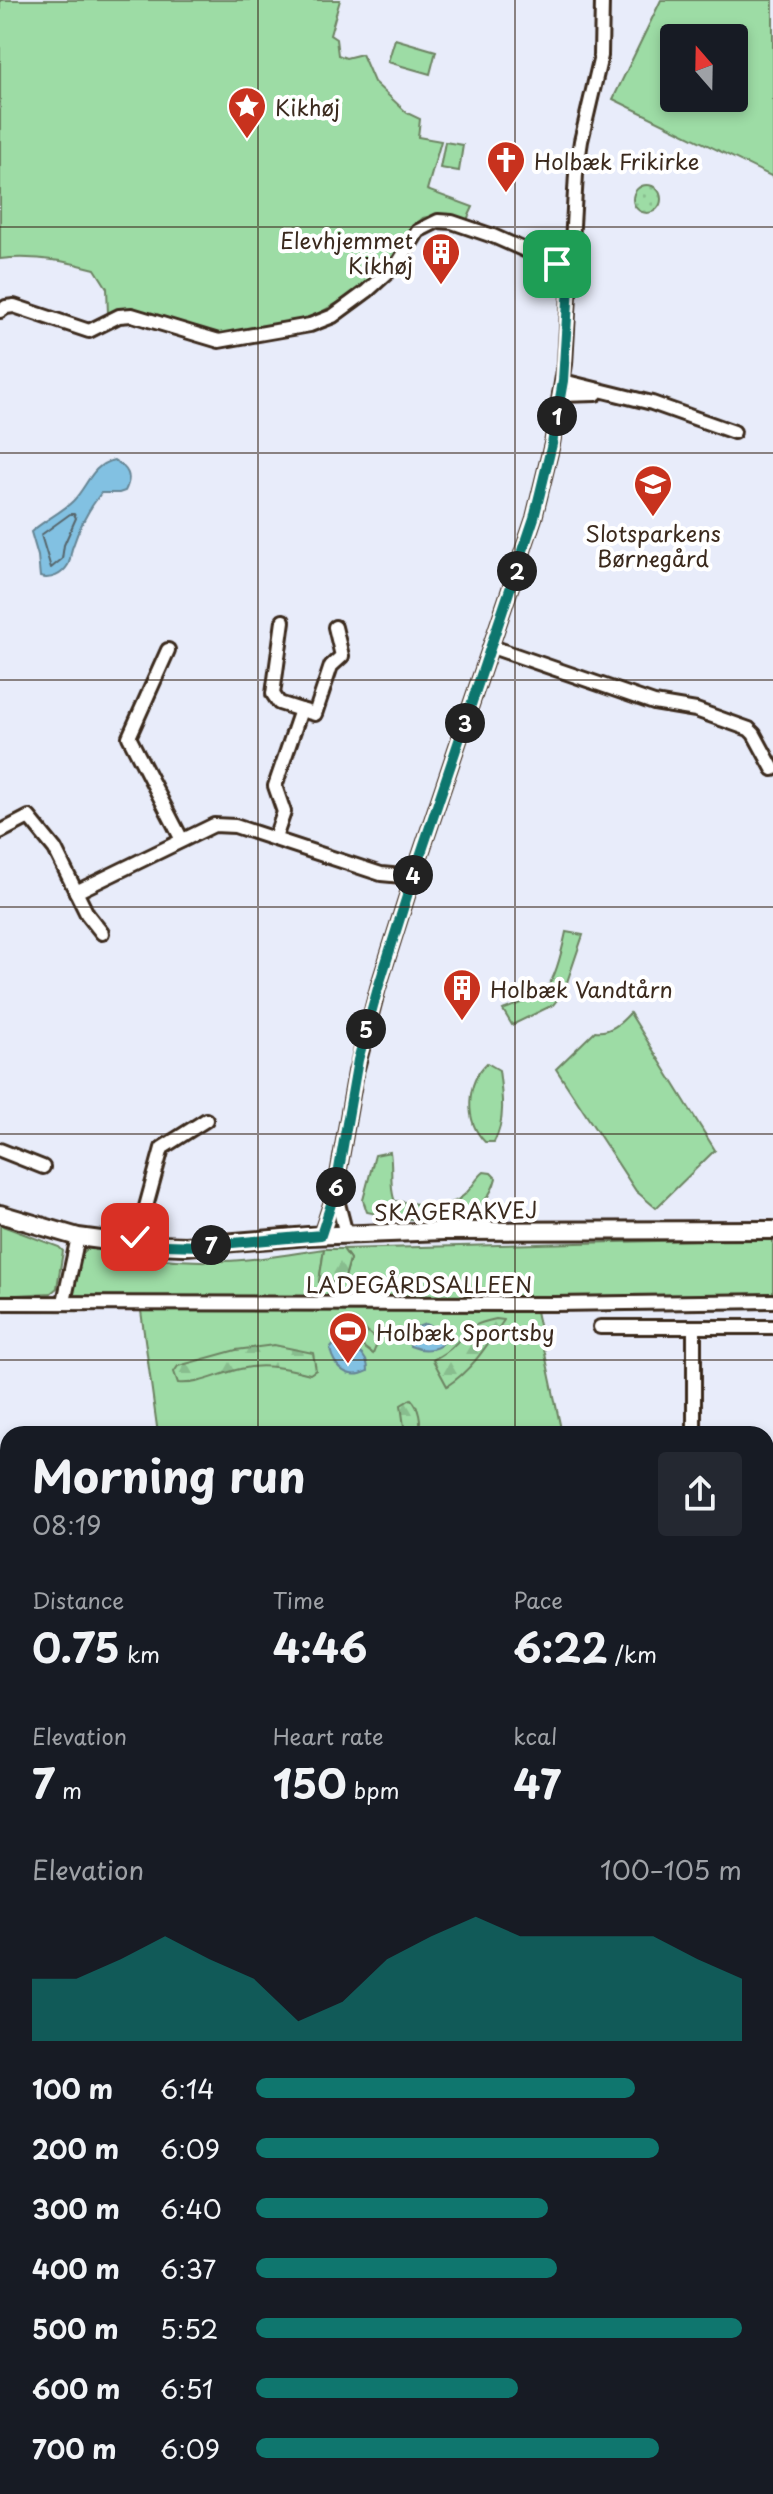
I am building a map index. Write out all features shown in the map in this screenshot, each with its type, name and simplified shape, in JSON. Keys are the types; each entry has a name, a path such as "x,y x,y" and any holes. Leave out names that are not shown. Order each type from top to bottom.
{"street":[{"path":"321,1235 335,1192 358,1060 378,988 410,883 534,518 552,444 563,381 570,255 581,141 601,56 602,0"},
{"path":"0,311 14,306 89,331 119,316 132,315 210,339 231,340 310,325 333,316 388,275 418,231 438,221 479,231 570,270"},
{"path":"540,255 570,255"},
{"path":"563,381 652,403 734,432"},
{"path":"560,395 607,393"},
{"path":"283,621 273,694 279,703 315,714 331,666 342,656 335,627"},
{"path":"492,647 654,703 696,710 749,729 773,769"},
{"path":"168,650 129,737 182,840"},
{"path":"275,838 284,812 275,786 301,710"},
{"path":"0,832 29,817 55,849 87,914 102,933"},
{"path":"76,892 220,824 275,838 410,883"},
{"path":"131,1244 144,1214 162,1148 206,1120"},
{"path":"0,1150 43,1167"},
{"path":"335,1192 346,1234"},
{"name":"SKAGERAKVEJ","path":"0,1214 78,1237 150,1246 200,1246 321,1235 460,1231 773,1230"},
{"path":"144,1214 150,1246"},
{"path":"64,1302 78,1237"},
{"name":"LADEGÅRDSALLEEN","path":"0,1303 554,1304 773,1301"},
{"path":"600,1327 773,1327"},
{"path":"694,1327 694,1426"}],"green space":[{"path":"0,0 340,0 330,35 336,39 338,55 346,58 362,54 374,82 407,113 420,119 418,137 441,141 427,190 473,207 466,222 449,216 423,218 410,230 388,265 345,299 312,317 235,333 210,333 126,308 108,314 107,288 95,269 48,259 0,259"},
{"path":"661,0 773,0 773,177 613,99"},
{"path":"395,39 436,51 430,74 388,62"},
{"path":"445,142 463,145 459,171 440,168"},
{"path":"647,185 657,189 661,199 657,209 647,213 637,209 633,199 637,189"},
{"path":"566,932 583,935 564,991 553,1005 512,1025 503,1010 533,997 548,986 557,968"},
{"path":"630,1013 715,1150 656,1208 636,1191 556,1069 595,1031 614,1027"},
{"path":"487,1063 499,1070 501,1088 502,1116 494,1142 485,1142 478,1133 470,1102 475,1081"},
{"path":"390,1152 395,1201 448,1204 466,1193 484,1172 496,1178 487,1198 461,1222 395,1218 367,1212 363,1200 375,1155"},
{"path":"0,1225 63,1251 57,1288 51,1293 0,1296"},
{"path":"773,1238 773,1298 76,1299 70,1295 78,1258 88,1248 172,1260 215,1261 324,1249 319,1282 344,1281 350,1259 343,1249"},
{"path":"324,1249 343,1249 350,1259 344,1281 319,1282"},
{"name":"Holbæk Sportsby","path":"141,1311 536,1311 560,1426 157,1426"},
{"path":"496,1319 504,1320 472,1364 447,1386 433,1360 473,1327"},
{"path":"351,1323 363,1328 378,1341 373,1354 351,1338 334,1333 333,1329"},
{"path":"274,1345 313,1353 316,1370 310,1374 257,1366 186,1383 178,1383 174,1372 178,1366 236,1350"},
{"path":"411,1399 419,1415 420,1426 404,1426 401,1405"}],"water":[{"path":"114,460 128,473 125,491 101,493 81,525 66,569 52,577 40,577 31,532 73,501 100,466"},
{"path":"425,1324 443,1330 445,1339 438,1347 428,1349 410,1346 412,1329"},
{"path":"335,1343 358,1351 366,1360 368,1371 355,1374 343,1371 330,1349"}],"place":[{"name":"Kikhøj","path":"247,140"},
{"name":"Holbæk Frikirke","path":"506,194"},
{"name":"Elevhjemmet Kikhøj","path":"441,286"},
{"name":"Slotsparkens Børnegård","path":"653,518"},
{"name":"Holbæk Vandtårn","path":"462,1022"},
{"name":"Holbæk Sportsby","path":"348,1365"}],"route":[{"path":"135,1237 131,1244 186,1246 321,1235 335,1192 358,1060 378,988 534,518 552,444 565,364 570,270 557,264"}]}
